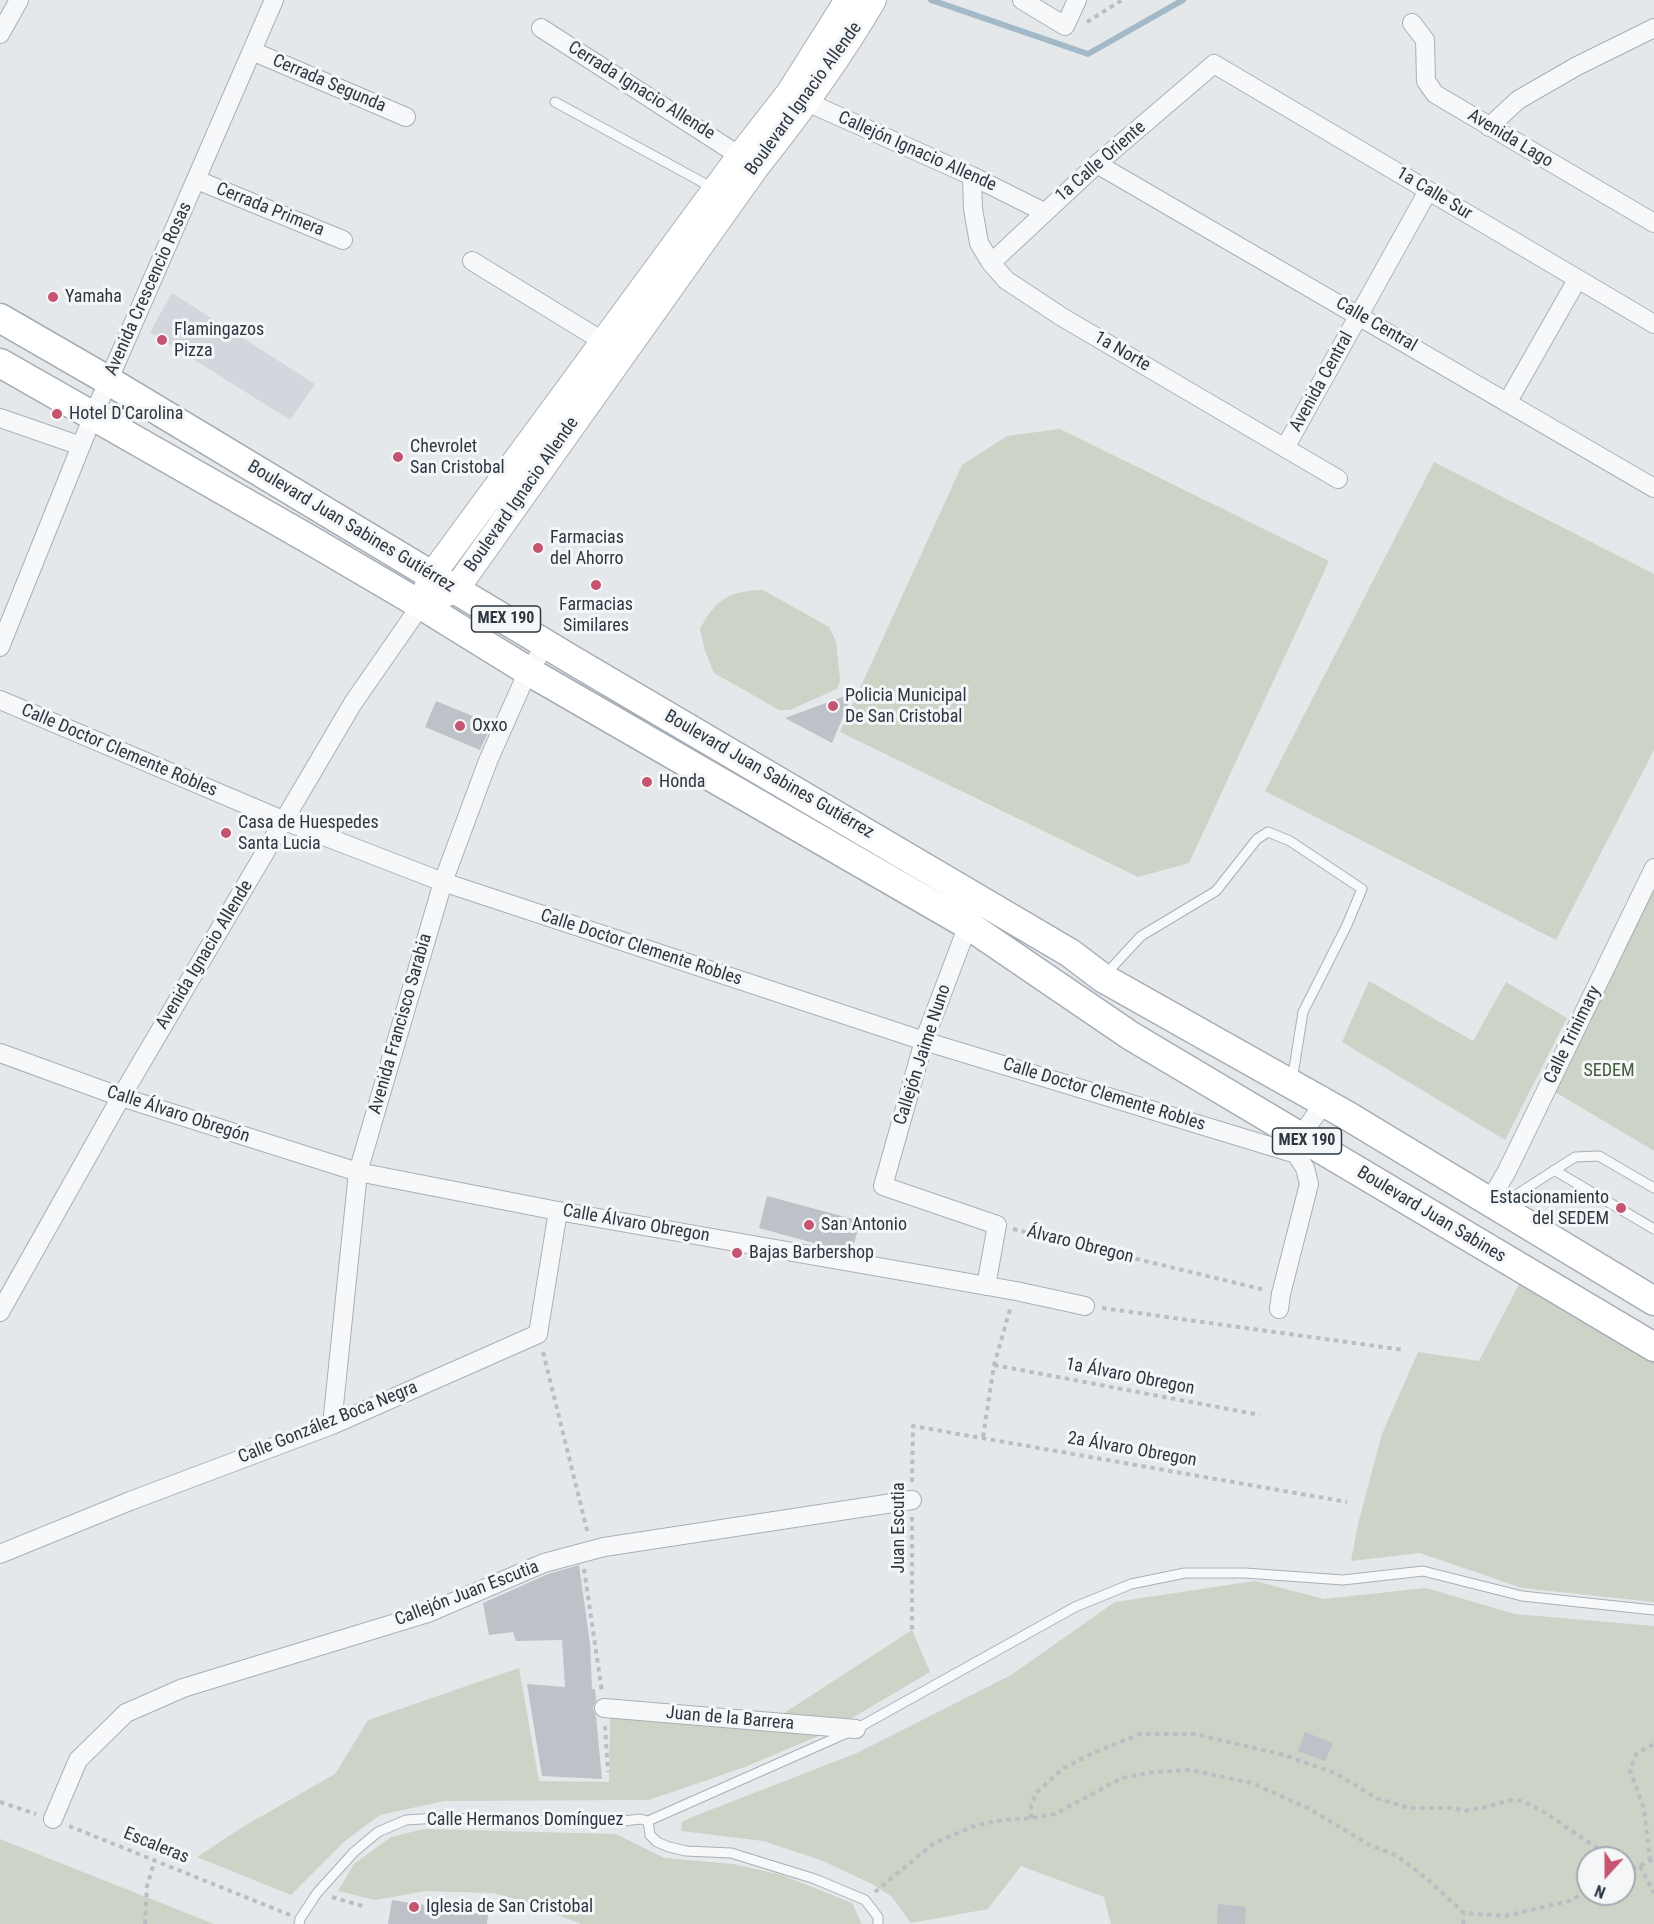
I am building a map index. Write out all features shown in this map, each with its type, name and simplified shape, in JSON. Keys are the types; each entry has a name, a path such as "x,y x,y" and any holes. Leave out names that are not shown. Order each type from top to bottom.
{"main road":[{"name":"Boulevard Ignacio Allende","path":"421,605 444,582 749,176 798,97 848,0"},
{"name":"Boulevard Ignacio Allende","path":"444,582 604,342 715,189 740,156 846,46 873,0"},
{"name":"Boulevard Juan Sabines Gutiérrez","path":"0,318 1070,953 1103,978"},
{"name":"Boulevard Juan Sabines Gutiérrez","path":"0,363 421,605 528,671 968,925"},
{"name":"Boulevard Juan Sabines","path":"968,925 1131,1036 1298,1145 1326,1151 1654,1347"},
{"name":"MEX 190","path":"1103,978 1324,1103 1654,1301"}],"street":[{"path":"0,34 19,0"},
{"name":"Avenida Crescencio Rosas","path":"0,647 93,416 274,0"},
{"path":"1023,0 1065,26 1077,0"},
{"name":"Avenida Lago","path":"1412,23 1425,40 1426,81 1435,94 1654,223"},
{"name":"Cerrada Ignacio Allende","path":"541,28 740,156"},
{"path":"1489,127 1518,100 1577,66 1654,28"},
{"name":"Cerrada Segunda","path":"252,51 406,117"},
{"name":"1a Calle Oriente","path":"991,263 1097,164 1214,64"},
{"name":"1a Calle Sur","path":"1214,64 1654,324"},
{"name":"Callejón Ignacio Allende","path":"798,97 972,176 1044,212"},
{"name":"Calle Central","path":"1097,164 1654,488"},
{"name":"1a Norte","path":"972,176 973,209 979,243 991,263 1006,280 1062,317 1338,479"},
{"name":"Cerrada Primera","path":"197,180 343,240"},
{"name":"Avenida Central","path":"1285,448 1428,191"},
{"path":"472,261 604,342"},
{"path":"1507,403 1577,280"},
{"path":"0,418 81,446"},
{"name":"Avenida Ignacio Allende","path":"0,1312 121,1097 353,704 421,605"},
{"name":"Avenida Francisco Sarabia","path":"332,1425 358,1172 442,882 488,761 528,671 547,644"},
{"name":"Calle Doctor Clemente Robles","path":"0,700 285,821 442,882 924,1041 1298,1145"},
{"name":"Calle Trinimary","path":"1497,1206 1507,1171 1654,868"},
{"name":"Callejón Jaime Nuno","path":"968,925 924,1041 883,1186 997,1225"},
{"name":"Calle Álvaro Obregón","path":"0,1053 121,1097 358,1172"},
{"path":"1280,1302 1309,1184 1298,1145 1324,1103"},
{"name":"Calle Álvaro Obregon","path":"358,1172 558,1211 1016,1291 1085,1306"},
{"path":"538,1334 558,1211"},
{"path":"986,1286 997,1225"},
{"name":"Calle González Boca Negra","path":"0,1554 130,1501 332,1425 538,1334"},
{"name":"Callejón Juan Escutia","path":"53,1819 78,1760 126,1713 183,1688 428,1612 544,1563 604,1547 912,1500"},
{"name":"Juan de la Barrera","path":"604,1708 856,1729"}],"lane":[{"path":"555,102 715,189"},
{"path":"1103,978 1141,936 1216,891 1257,838 1268,832 1290,841 1362,889 1346,927 1303,1012 1292,1085"},
{"path":"1497,1206 1575,1157 1599,1156 1654,1188"},
{"path":"1554,1170 1654,1229"},
{"path":"878,1924 879,1917 865,1900 815,1879 730,1853 686,1851 669,1847 657,1842 650,1835 648,1821 856,1729 1076,1607 1131,1584 1185,1573 1245,1573 1343,1580 1423,1571 1522,1596 1654,1610"},
{"name":"Calle Hermanos Domínguez","path":"300,1922 317,1893 354,1852 378,1832 406,1820 437,1818 616,1822 640,1819 648,1821"}],"path":[{"path":"1065,26 1079,27 1122,0"},
{"name":"Álvaro Obregon","path":"997,1225 1280,1302"},
{"path":"983,1437 994,1365 1016,1291"},
{"path":"1085,1306 1404,1350"},
{"path":"538,1334 587,1552 604,1708 608,1772"},
{"name":"1a Álvaro Obregon","path":"994,1365 1260,1415"},
{"name":"2a Álvaro Obregon","path":"913,1426 1347,1502"},
{"name":"Juan Escutia","path":"912,1630 913,1426"},
{"path":"1031,1818 1031,1805 1036,1793 1062,1768 1140,1734 1195,1734 1284,1755 1337,1774 1376,1798 1409,1808 1453,1808 1464,1811 1510,1800 1522,1801 1542,1811 1594,1846"},
{"path":"1636,1868 1652,1860 1644,1809 1630,1770 1637,1753 1654,1744"},
{"path":"865,1900 934,1843 976,1825 1055,1814 1122,1778 1154,1772 1190,1770 1252,1783 1308,1808 1368,1844 1397,1856 1426,1878 1464,1913 1505,1916 1576,1897"},
{"name":"Escaleras","path":"0,1802 53,1819 300,1922"},
{"path":"145,1924 147,1886 155,1860"},
{"path":"1640,1866 1654,1893"},
{"path":"317,1893 366,1907"},
{"path":"1463,1924 1464,1913"}],"shaded area":[{"path":"172,293 315,384 290,420 150,332"}],"green space":[{"path":"1060,429 1329,561 1189,863 1138,877 840,732 962,465 1007,436"},
{"path":"1434,462 1654,574 1654,750 1556,940 1265,791"},
{"path":"763,590 829,627 836,641 840,681 837,689 790,710 779,710 714,673 705,651 700,629 712,610 725,599 741,592"},
{"name":"SEDEM","path":"1654,875 1654,1151 1550,1089"},
{"path":"1369,981 1473,1041 1506,982 1567,1018 1505,1140 1342,1042"},
{"path":"1527,1269 1654,1347 1654,1602 1522,1588 1420,1553 1351,1561 1358,1524 1382,1434 1418,1352 1479,1361"},
{"path":"1255,1581 1324,1599 1426,1588 1515,1614 1654,1626 1654,1924 1111,1924 1104,1897 1021,1866 988,1909 911,1923 891,1896 872,1884 821,1860 763,1841 681,1831 682,1822 692,1817 857,1753 1011,1675 1115,1602"},
{"path":"912,1630 930,1672 830,1731 745,1767 649,1800 444,1801 380,1815 345,1841 291,1895 197,1857 241,1828 335,1774 368,1720 519,1668 539,1781 609,1782 610,1714 764,1726"},
{"path":"424,1829 616,1834 664,1858 733,1864 782,1875 852,1903 862,1924 581,1924 519,1900 493,1893 427,1891 375,1900 338,1891 354,1864 391,1837"},
{"path":"0,1839 214,1924 0,1924"}],"building":[{"name":"Policia Municipal De San Cristobal","path":"853,693 832,743 785,718"},
{"name":"Oxxo","path":"436,701 492,724 480,750 425,727"},
{"name":"San Antonio","path":"767,1196 860,1221 852,1251 759,1228"},
{"path":"579,1565 590,1643 592,1689 595,1689 596,1701 593,1708 596,1716 602,1779 542,1776 527,1684 565,1687 562,1640 516,1641 513,1632 489,1635 483,1603 548,1574"},
{"path":"1305,1732 1333,1743 1325,1761 1298,1751"},
{"name":"Iglesia de San Cristobal","path":"392,1900 488,1915 487,1924 388,1924"},
{"path":"1218,1904 1246,1907 1245,1924 1217,1924"}],"waterway":[{"path":"931,0 1088,54 1183,0"}],"place":[{"name":"Yamaha","path":"53,297"},
{"name":"Flamingazos Pizza","path":"162,340"},
{"name":"Hotel D'Carolina","path":"57,414"},
{"name":"Chevrolet San Cristobal","path":"398,457"},
{"name":"Farmacias del Ahorro","path":"538,548"},
{"name":"Farmacias Similares","path":"596,585"},
{"name":"Policia Municipal De San Cristobal","path":"833,706"},
{"name":"Oxxo","path":"460,726"},
{"name":"Honda","path":"647,782"},
{"name":"Casa de Huespedes Santa Lucia","path":"226,833"},
{"name":"Estacionamiento del SEDEM","path":"1621,1208"},
{"name":"San Antonio","path":"809,1225"},
{"name":"Bajas Barbershop","path":"737,1253"},
{"name":"Iglesia de San Cristobal","path":"414,1907"}]}
